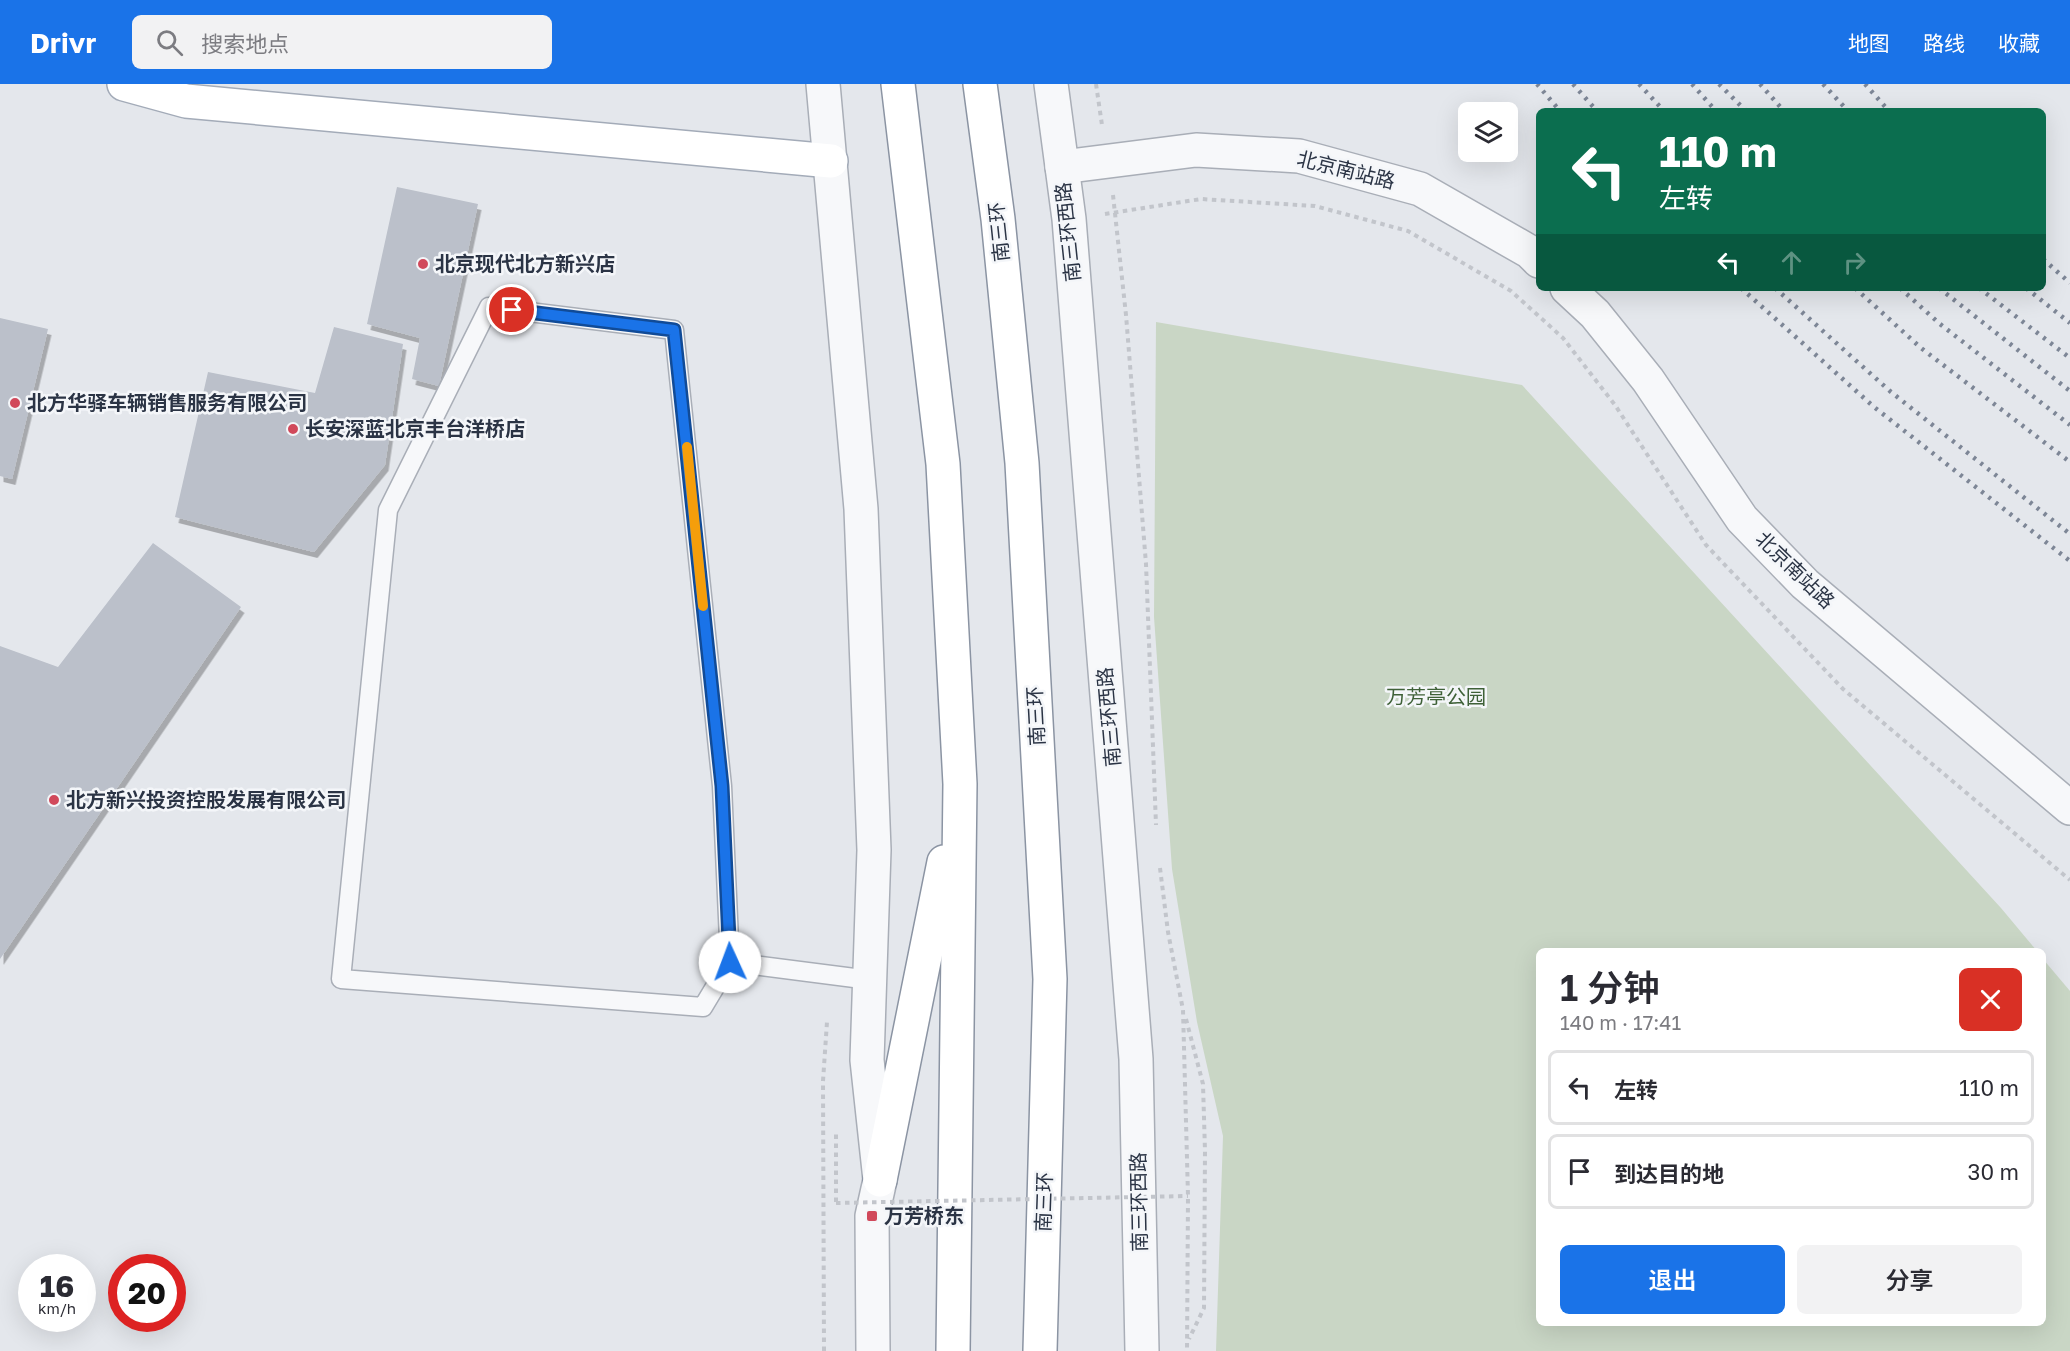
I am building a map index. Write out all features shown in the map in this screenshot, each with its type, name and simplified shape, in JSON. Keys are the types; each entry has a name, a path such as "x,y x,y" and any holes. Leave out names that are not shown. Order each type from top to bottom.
{"main road":[{"path":"124,84 186,101 831,161"},
{"path":"898,84 943,464 960,784 953,1351"},
{"name":"南三环","path":"980,84 998,219 1022,463 1050,979 1040,1351"},
{"path":"880,1180 960,784"}],"street":[{"path":"823,84 861,509 874,850 867,1060 880,1180 872,1216 873,1351"},
{"name":"南三环西路","path":"1051,84 1069,219 1136,1059 1142,1351"},
{"name":"北京南站路","path":"1062,167 1196,150 1299,156 1420,189 1530,252 1536,258"},
{"name":"北京南站路","path":"1570,291 1595,314 1648,380 1742,519 1805,584 2070,808"}],"lane":[{"path":"489,307 674,330 722,786 730,962 703,1007 341,979 388,510 489,307"},
{"path":"730,962 870,980"}],"path":[{"path":"1096,84 1115,212 1146,564 1157,835"},
{"path":"1069,219 1201,199 1315,206 1408,231 1511,291 1563,338 1615,405 1706,545 1738,579 1843,689 2070,880"},
{"path":"1158,858 1168,932 1183,1010 1203,1084 1204,1308 1188,1339"},
{"path":"1183,1010 1188,1196 1187,1351"},
{"path":"824,1351 823,1082 827,1022"},
{"path":"836,1132 836,1214"},
{"path":"836,1203 1188,1196"}],"green space":[{"name":"万芳亭公园","path":"1156,322 1522,385 2001,908 2034,948 1536,948 1536,1326 2046,1326 2046,963 2070,991 2070,1351 1216,1351 1223,1136 1197,1022 1172,869 1154,617"}],"building":[{"name":"北京现代北方新兴店","path":"397,187 478,204 439,386 412,379 420,338 367,324"},
{"name":"北方华驿车辆销售服务有限公司","path":"0,318 48,329 12,479 0,476"},
{"name":"长安深蓝北京丰台洋桥店","path":"334,327 403,344 385,465 314,552 175,517 208,372 315,393"},
{"name":"北方新兴投资控股发展有限公司","path":"153,543 241,607 0,959 0,646 58,667"}],"railway":[{"path":"1537,84 1557,108"},
{"path":"1573,84 1594,108"},
{"path":"1639,84 1661,108"},
{"path":"1692,84 1713,108"},
{"path":"1719,84 1743,108"},
{"path":"1760,84 1781,108"},
{"path":"1823,84 1845,108"},
{"path":"1865,84 1886,108"},
{"path":"2046,262 2070,283"},
{"path":"1744,291 1874,407 2070,561"},
{"path":"1778,291 1891,392 2070,534"},
{"path":"1858,291 1921,348 2070,462"},
{"path":"1903,291 1940,324 2070,425"},
{"path":"1943,291 2070,391"},
{"path":"1983,291 2070,358"},
{"path":"2030,291 2070,323"}],"slow traffic":[{"path":"687,447 703,606"}],"place":[{"name":"北京现代北方新兴店","path":"423,264"},
{"name":"北方华驿车辆销售服务有限公司","path":"15,403"},
{"name":"长安深蓝北京丰台洋桥店","path":"293,429"},
{"name":"北方新兴投资控股发展有限公司","path":"54,800"},
{"name":"万芳桥东","path":"872,1216"}],"route":[{"path":"512,310 674,330 722,786 730,962"}]}
